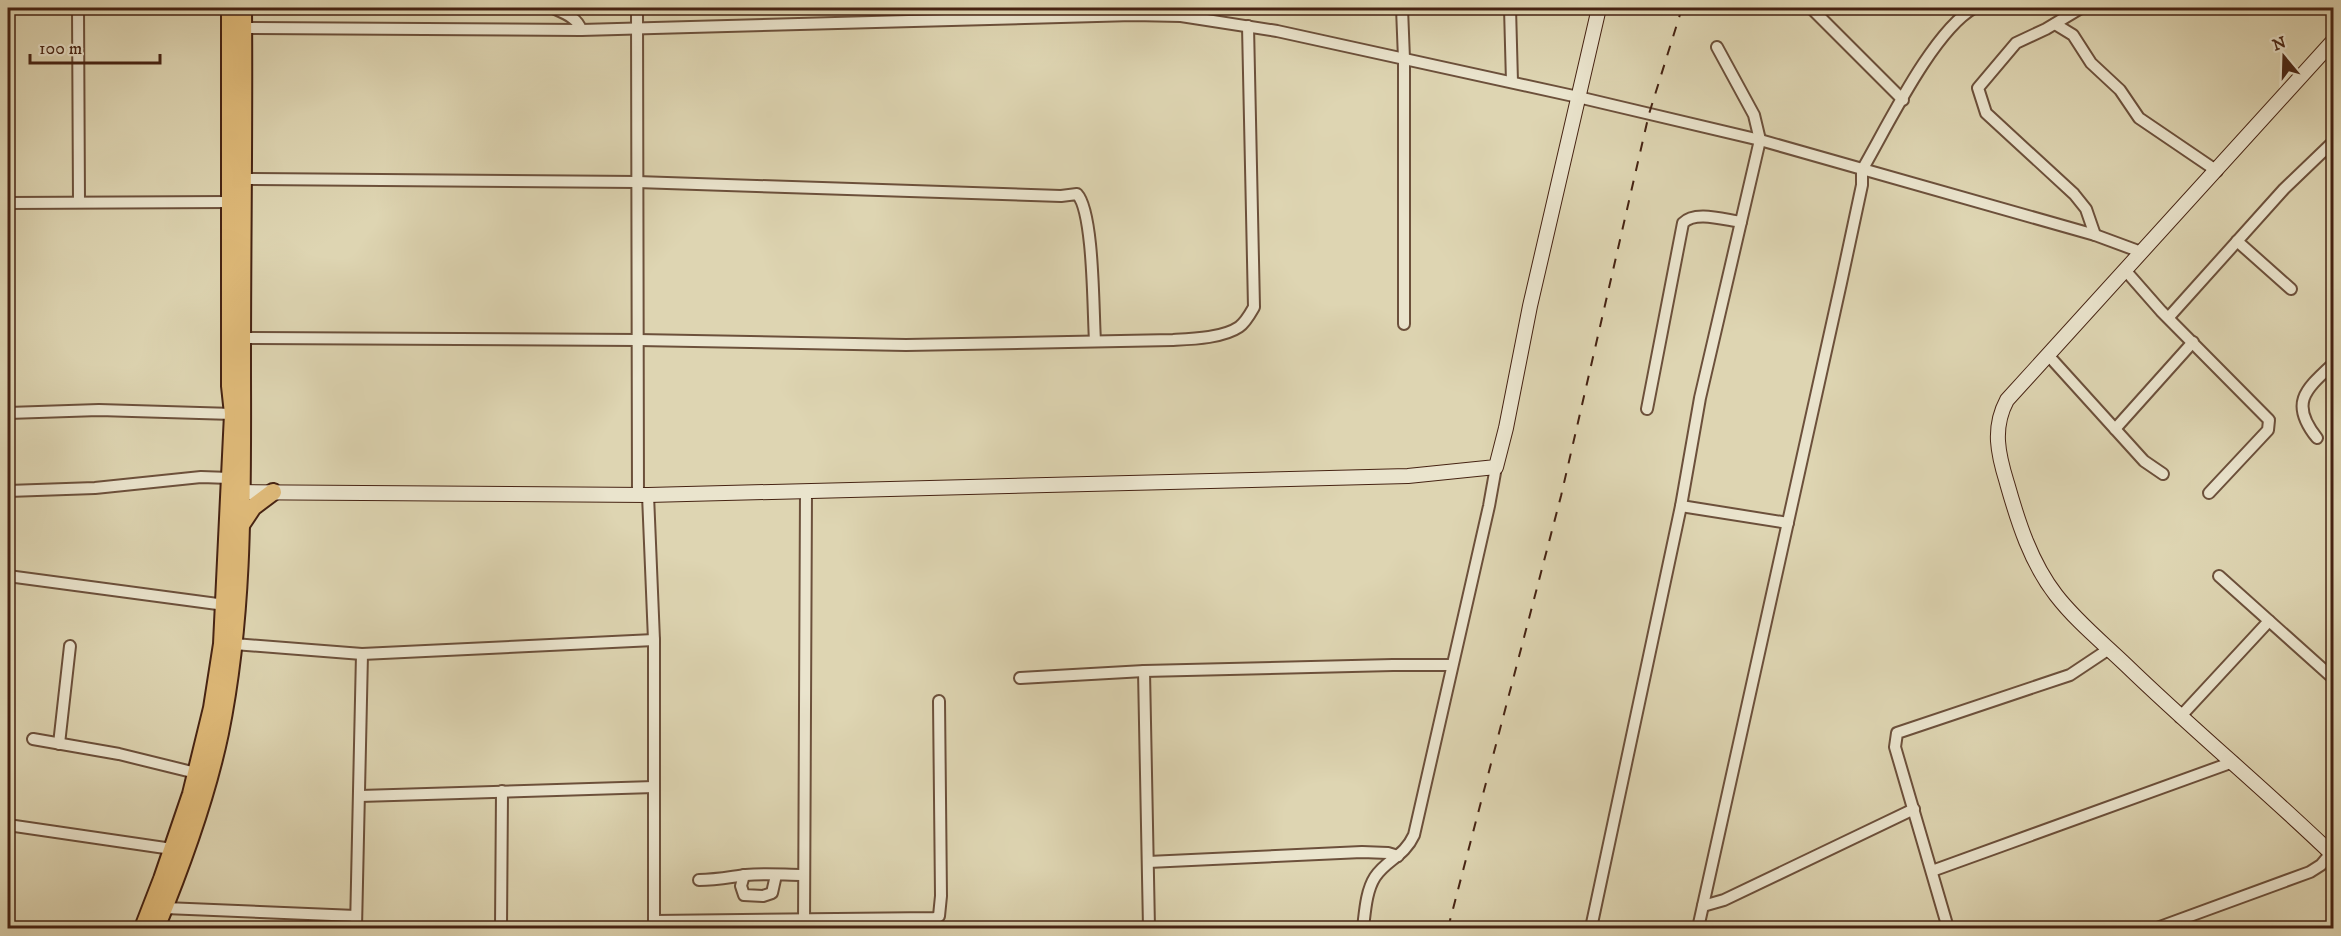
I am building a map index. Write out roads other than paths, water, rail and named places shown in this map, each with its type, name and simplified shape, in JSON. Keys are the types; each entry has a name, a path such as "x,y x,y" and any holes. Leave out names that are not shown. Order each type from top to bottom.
{"main road":[{"path":"143,928 191,794 212,708 222,644 242,338 243,179 237,27 230,8"},
{"path":"156,928 190,841 217,745 234,644 240,526 234,487 233,414 230,386 230,202 237,27 243,8"},
{"path":"240,526 252,507 273,492"}],"street":[{"path":"78,8 79,202"},
{"path":"553,8 573,18 582,30"},
{"path":"637,8 638,340 643,495 654,640 654,925 803,924 939,916"},
{"path":"1402,8 1404,324"},
{"path":"1510,8 1512,82"},
{"path":"1363,928 1370,889 1376,876 1410,844 1414,835 1489,506 1530,306 1599,8"},
{"path":"1811,8 1903,100"},
{"path":"1698,928 1862,186 1862,170 1930,53 1958,11 1974,8"},
{"path":"2081,8 2016,43 1978,88 1986,113 2074,194 2086,208 2096,235"},
{"path":"237,27 582,30 1076,12 1181,16 1248,26 1512,82 1760,140 2096,235 2141,252"},
{"path":"2055,24 2073,35 2091,63 2120,90 2139,118 2217,171"},
{"path":"242,338 638,340 906,345 1202,338 1239,327 1254,307 1248,26"},
{"path":"2157,928 2310,872 2332,854 2233,762 2180,717 2055,595 2035,562 2013,504 1997,446 2000,413 2007,400 2334,40"},
{"path":"1591,928 1681,506 1700,398 1760,140 1754,114 1718,46"},
{"path":"2169,317 2284,189 2334,141"},
{"path":"243,179 637,182 1061,196 1077,194 1085,209 1088,229 1095,341"},
{"path":"8,203 230,202"},
{"path":"1647,409 1683,223 1689,218 1702,217 1741,222"},
{"path":"2237,241 2291,289"},
{"path":"2125,270 2267,415 2270,424 2268,430 2209,493"},
{"path":"2115,429 2193,342"},
{"path":"2048,355 2144,461 2163,474"},
{"path":"2317,438 2304,419 2301,403 2334,363"},
{"path":"8,413 99,410 233,414"},
{"path":"8,491 86,489 201,477 234,487 273,492 643,495 1408,476 1496,467"},
{"path":"803,924 806,492"},
{"path":"1681,506 1788,523"},
{"path":"8,576 225,604"},
{"path":"2218,576 2334,679"},
{"path":"2180,717 2269,621"},
{"path":"234,644 362,654 654,640"},
{"path":"59,744 70,646"},
{"path":"1948,928 1895,747 1897,733 2070,675 2109,649"},
{"path":"356,928 362,654"},
{"path":"1020,678 1144,671 1393,664 1452,665"},
{"path":"1144,671 1149,928"},
{"path":"939,701 941,896 939,916 942,928"},
{"path":"33,739 119,754 196,773"},
{"path":"1932,871 2233,762"},
{"path":"360,796 654,788"},
{"path":"501,928 502,791"},
{"path":"1703,906 1724,900 1914,809"},
{"path":"8,825 172,849"},
{"path":"1148,861 1362,852 1398,856"},
{"path":"699,880 720,880 744,875 804,875"},
{"path":"744,875 741,886 744,895 763,896 772,893 776,875"},
{"path":"165,908 356,916"}],"railway":[{"path":"1448,928 1561,496 1649,114 1682,8"}]}
